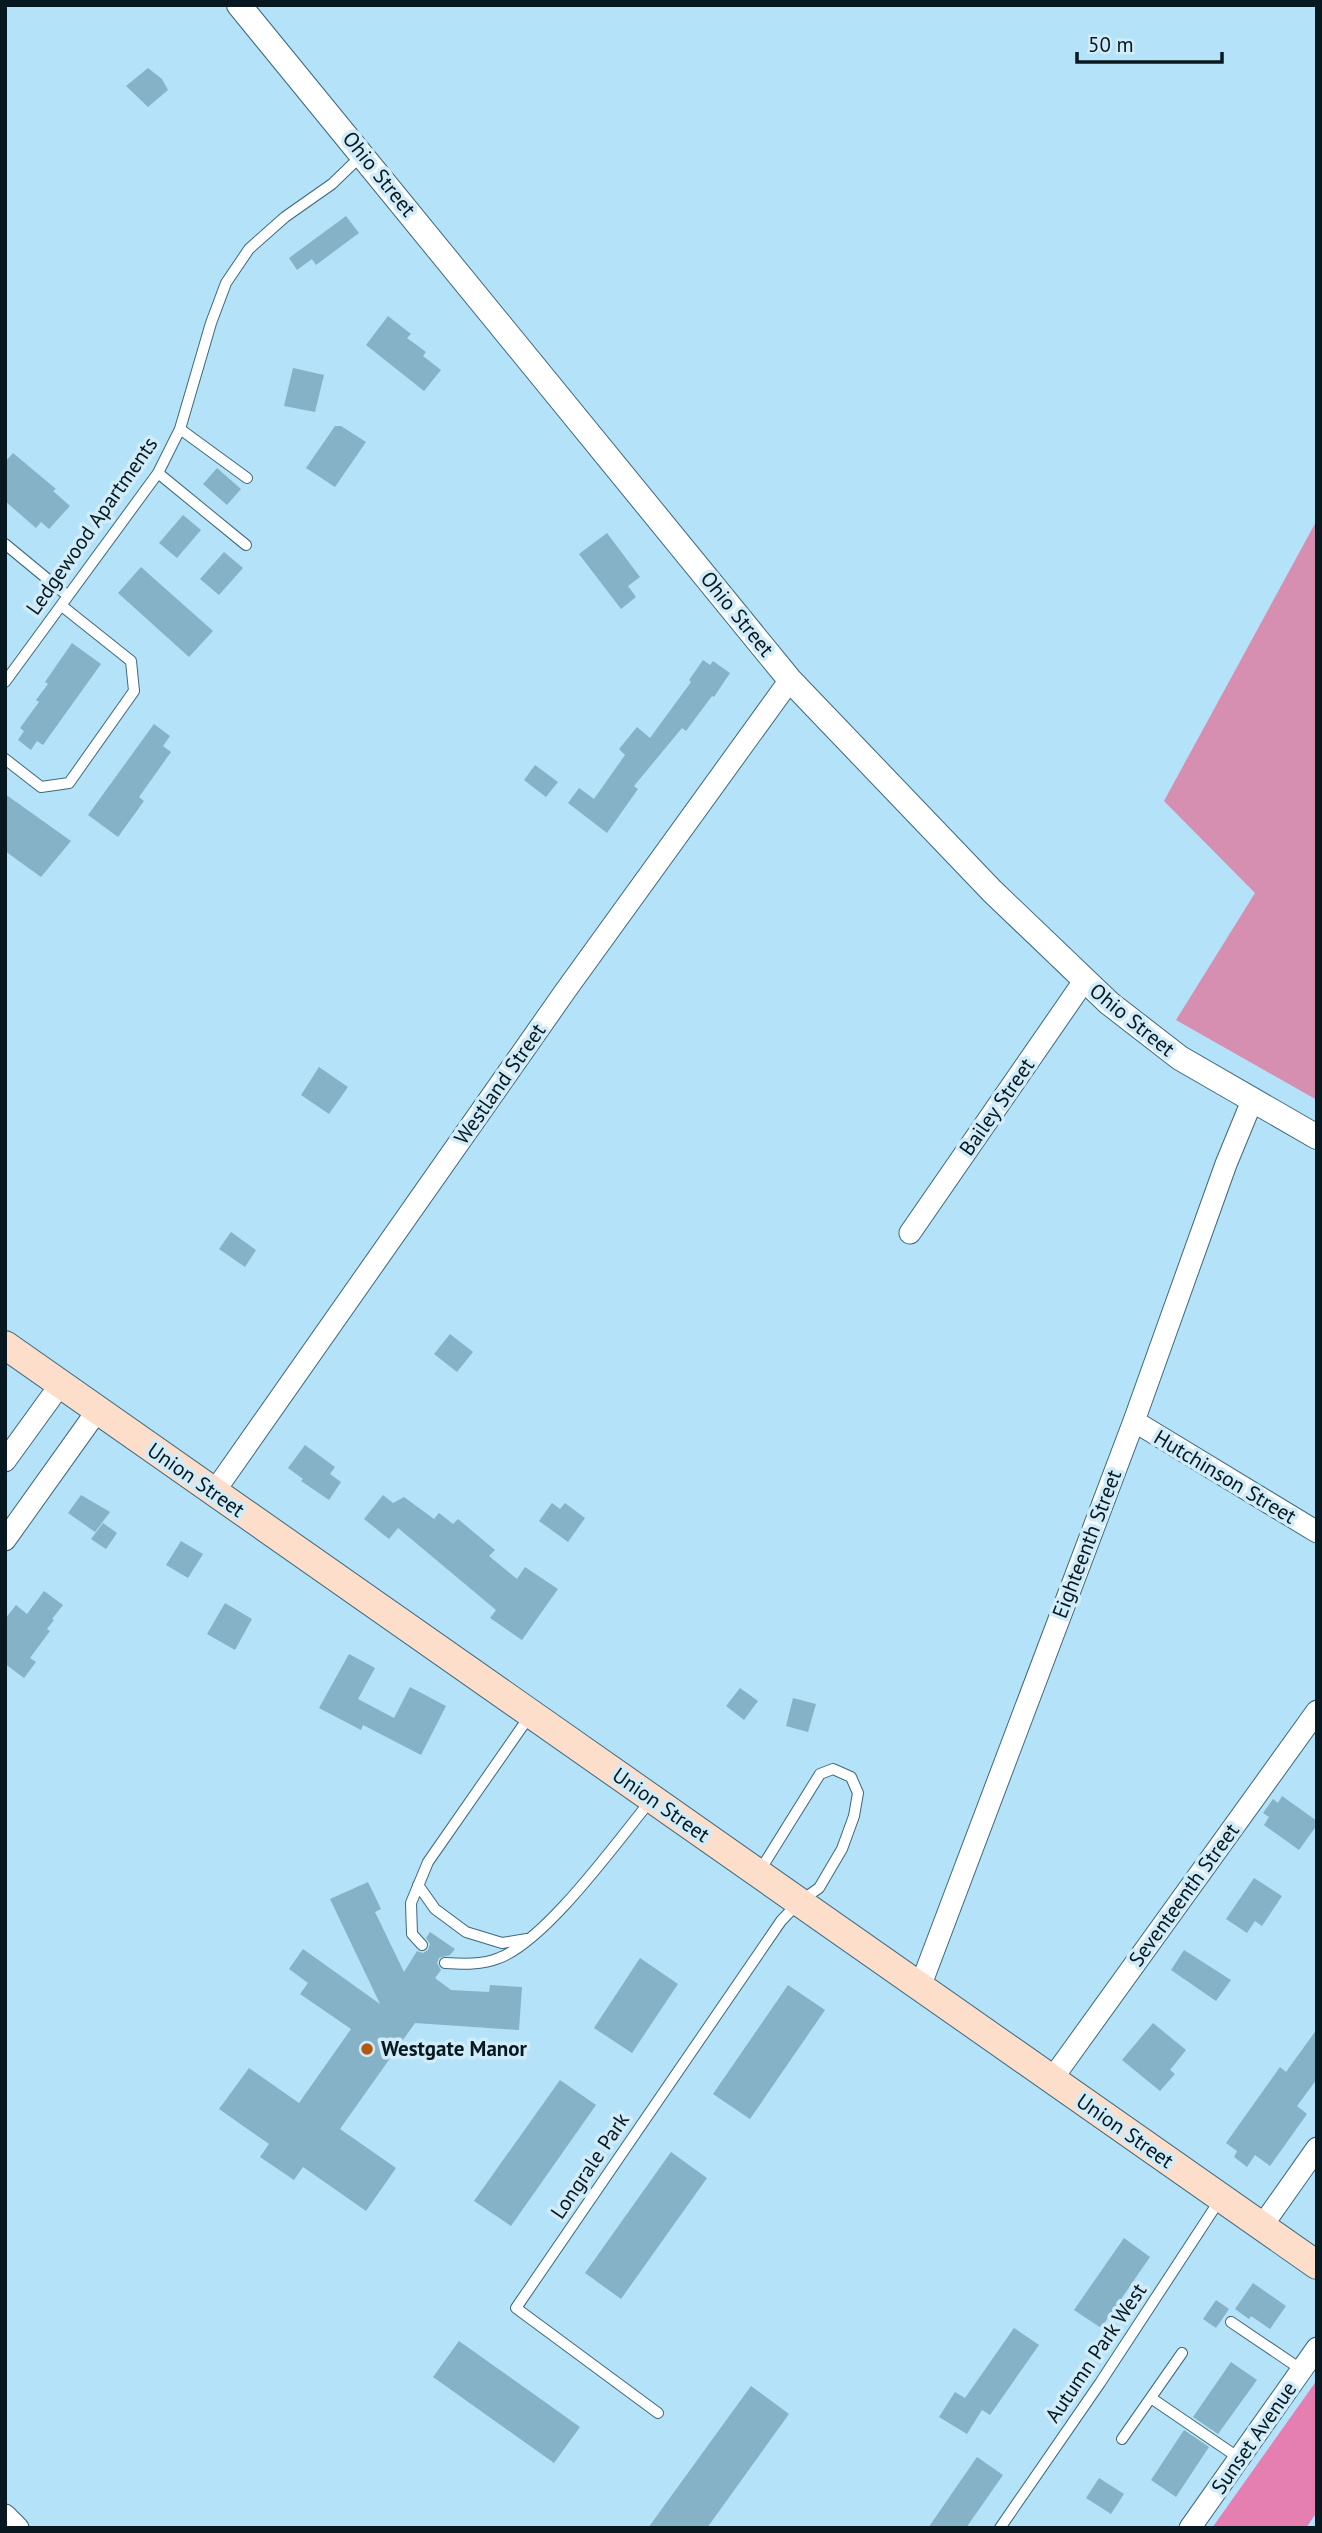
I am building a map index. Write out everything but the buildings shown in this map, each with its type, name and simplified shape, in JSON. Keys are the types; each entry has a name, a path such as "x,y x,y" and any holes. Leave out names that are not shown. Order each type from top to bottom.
{"main road":[{"name":"Union Street","path":"5,1345 1317,2265"}],"street":[{"name":"Ohio Street","path":"239,5 790,680 992,891 1084,981 1156,1041 1252,1101 1317,1137"},
{"name":"Westland Street","path":"214,1492 566,990 790,680"},
{"name":"Bailey Street","path":"910,1233 1084,981"},
{"name":"Eighteenth Street","path":"920,1986 1252,1101"},
{"path":"5,1461 60,1385"},
{"path":"5,1539 97,1411"},
{"name":"Hutchinson Street","path":"1134,1421 1317,1532"},
{"name":"Seventeenth Street","path":"1052,2079 1317,1712"},
{"path":"1262,2227 1317,2148"},
{"name":"Sunset Avenue","path":"1190,2528 1317,2348"},
{"path":"5,2515 18,2528"}],"lane":[{"name":"Ledgewood Apartments","path":"5,682 158,472 180,429 226,283 258,241 285,217 332,184 363,154"},
{"path":"180,429 247,478"},
{"path":"158,472 246,545"},
{"path":"5,544 131,661 134,691 69,783 41,788 5,759"},
{"path":"422,1945 412,1934 411,1903 428,1862 531,1714"},
{"path":"758,1874 820,1774 833,1769 851,1777 858,1793 854,1816 842,1849 819,1888 799,1902"},
{"path":"445,1963 466,1964 500,1958 531,1939 580,1886 652,1799"},
{"path":"418,1885 435,1909 466,1932 502,1943 531,1939"},
{"name":"Longrale Park","path":"658,2413 516,2308 781,1921 799,1902"},
{"name":"Autumn Park West","path":"1000,2528 1100,2383 1221,2198"},
{"path":"1231,2322 1302,2370"},
{"path":"1122,2439 1182,2353"},
{"path":"1151,2398 1239,2458"}],"shaded area":[{"path":"1317,520 1317,1100 1176,1020 1255,893 1164,801"},
{"path":"1317,2380 1317,2512 1306,2528 1212,2528"}],"place":[{"name":"Westgate Manor","path":"367,2049"}]}
